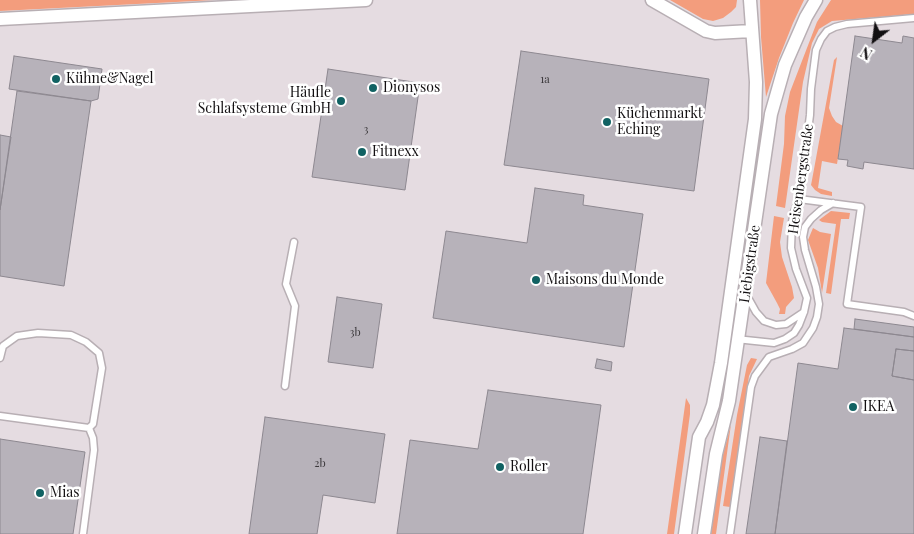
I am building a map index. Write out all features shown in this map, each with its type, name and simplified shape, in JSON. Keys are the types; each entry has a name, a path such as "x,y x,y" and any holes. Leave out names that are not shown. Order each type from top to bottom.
{"street":[{"path":"0,19 366,0"},
{"path":"652,0 706,31 715,33 752,31"},
{"name":"Liebigstraße","path":"685,534 699,437 714,405 755,119 756,82 750,0"},
{"name":"Liebigstraße","path":"704,534 716,454 729,401 775,100 797,38 816,0"}],"lane":[{"name":"Heisenbergstraße","path":"804,312 807,298 796,269 791,248 794,212 799,199 810,115 816,50 827,31 835,27 847,24 914,18"},
{"path":"799,199 861,207 847,304 904,312 914,316"},
{"path":"730,534 751,387 755,376 769,357 803,343 813,328 817,317 818,304 816,287 805,250 804,236 806,227 811,219 820,210 833,203"},
{"path":"285,386 295,306 286,284 294,242"},
{"path":"745,294 764,321 786,324 804,312"},
{"path":"725,337 774,342 785,339 794,333 800,325 804,312"},
{"path":"0,358 3,346 17,336 38,333 71,335 86,342 99,353 102,368 93,424 89,428"},
{"path":"0,416 89,428"},
{"path":"83,534 94,450 93,438 89,428"}],"shaded area":[{"path":"0,0 215,0 0,11"},
{"path":"670,0 737,0 736,7 731,12 723,18 713,21 703,19"},
{"path":"760,0 804,0 779,58 766,97 761,37"},
{"path":"831,0 914,0 914,14 832,21 819,29 812,43 803,82 785,208 776,206 784,144 785,116 790,92 817,22"},
{"path":"837,57 829,108 836,122 843,126 837,164 822,161 818,188 832,192 832,196 821,194 811,185 834,60"},
{"path":"831,211 850,213 849,219 841,219 831,294 826,293 836,224 819,220"},
{"path":"774,216 784,218 780,242 782,257 794,298 786,307 785,314 779,314 780,309 766,283"},
{"path":"813,228 820,232 831,234 822,293 818,268 808,240"},
{"path":"751,358 757,359 749,376 730,507 723,506 737,415 747,365"},
{"path":"686,398 690,405 690,414 674,534 667,534"},
{"path":"731,424 716,534 711,534 721,462"}],"building":[{"path":"855,36 902,43 903,36 914,38 914,169 864,162 863,169 847,166 848,160 838,159"},
{"name":"Küchenmarkt Eching","path":"521,51 709,79 694,191 504,165"},
{"name":"Kühne&Nagel","path":"14,56 102,69 98,99 91,101 9,89"},
{"path":"328,69 420,83 405,190 312,177"},
{"path":"17,91 91,101 64,286 0,276 0,210"},
{"path":"0,135 11,137 0,210"},
{"name":"Maisons du Monde","path":"535,188 584,195 583,205 643,214 624,347 433,318 446,231 527,243"},
{"path":"337,297 382,304 373,368 328,362"},
{"path":"855,319 914,327 914,337 854,329"},
{"name":"IKEA","path":"844,328 914,337 914,351 896,349 892,376 914,380 914,534 775,534 798,363 838,369"},
{"path":"896,349 914,351 914,380 892,376"},
{"path":"597,359 612,362 611,371 595,368"},
{"name":"Roller","path":"488,390 601,405 583,534 397,534 410,440 478,449"},
{"path":"265,417 385,434 375,503 323,495 317,534 249,534"},
{"path":"760,437 787,441 775,534 746,534"},
{"name":"Mias","path":"0,439 85,452 73,534 0,534"}],"place":[{"name":"Kühne&Nagel","path":"56,79"},
{"name":"Dionysos","path":"373,88"},
{"name":"Häufle Schlafsysteme GmbH","path":"341,101"},
{"name":"Küchenmarkt Eching","path":"607,122"},
{"name":"Fitnexx","path":"362,152"},
{"name":"Maisons du Monde","path":"536,280"},
{"name":"IKEA","path":"853,407"},
{"name":"Roller","path":"500,467"},
{"name":"Mias","path":"40,493"}]}
